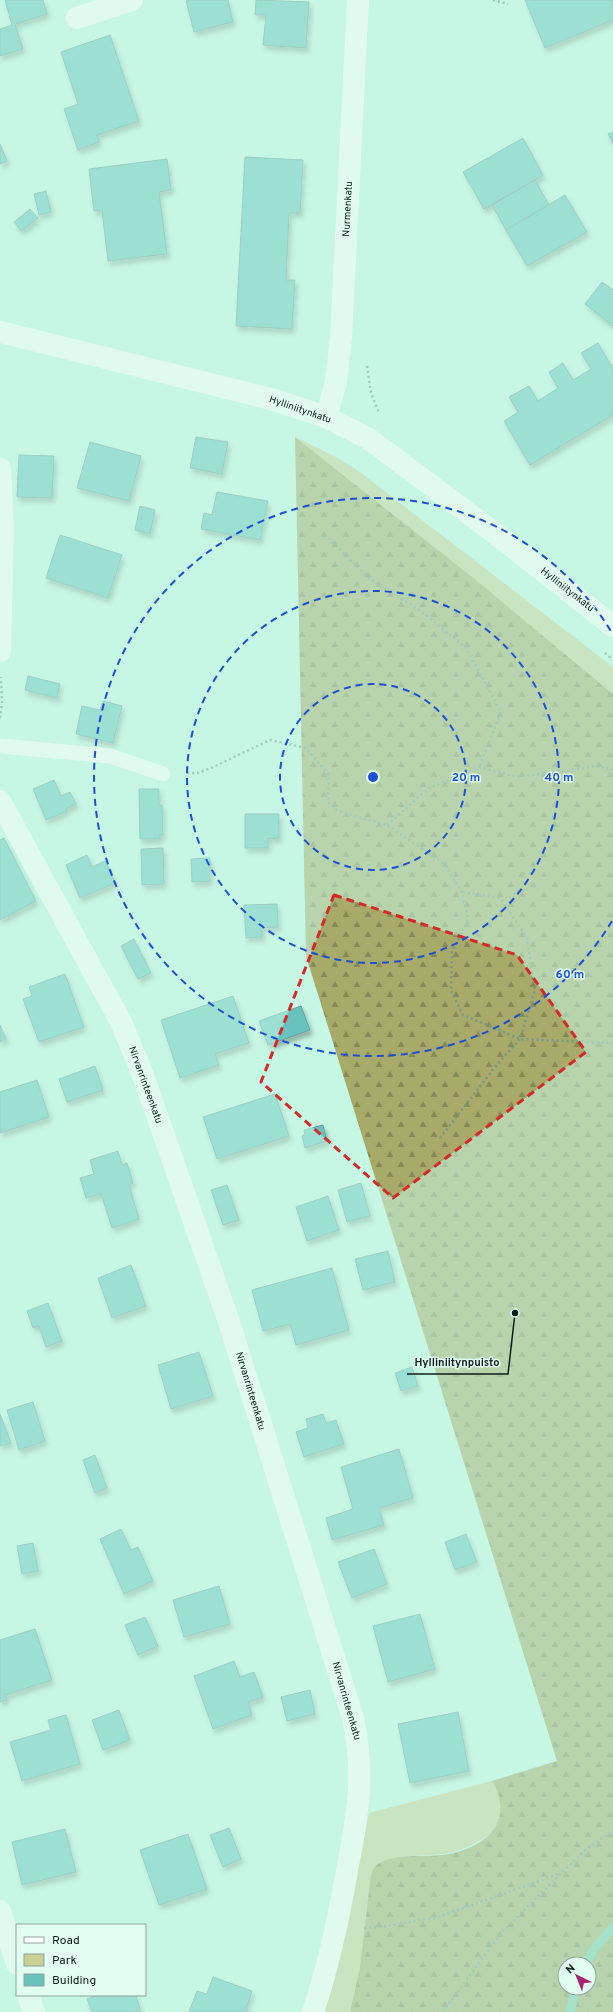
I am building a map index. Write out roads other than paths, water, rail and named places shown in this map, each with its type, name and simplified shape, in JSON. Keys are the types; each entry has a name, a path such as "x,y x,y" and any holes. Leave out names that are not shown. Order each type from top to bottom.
{"street":[{"path":"77,18 132,0"},
{"name":"Nurmenkatu","path":"326,417 336,382 341,338 358,0"},
{"name":"Hylliniitynkatu","path":"0,332 257,396 326,417 369,439 492,531 613,626"},
{"path":"0,469 3,528 0,651"},
{"name":"Nirvanrinteenkatu","path":"0,802 122,1024 144,1078 229,1322 353,1718 360,1762 360,1795 336,1931 325,1975 313,2012"},
{"path":"0,1911 16,1961"},
{"path":"28,1996 34,2012"}],"lane":[{"path":"0,746 110,756 163,774"}],"waterway":[{"path":"590,1956 594,1949 613,1928"},
{"path":"570,2012 574,1996"}],"place":[{"name":"Hylliniitynpuisto","path":"515,1313"}]}
